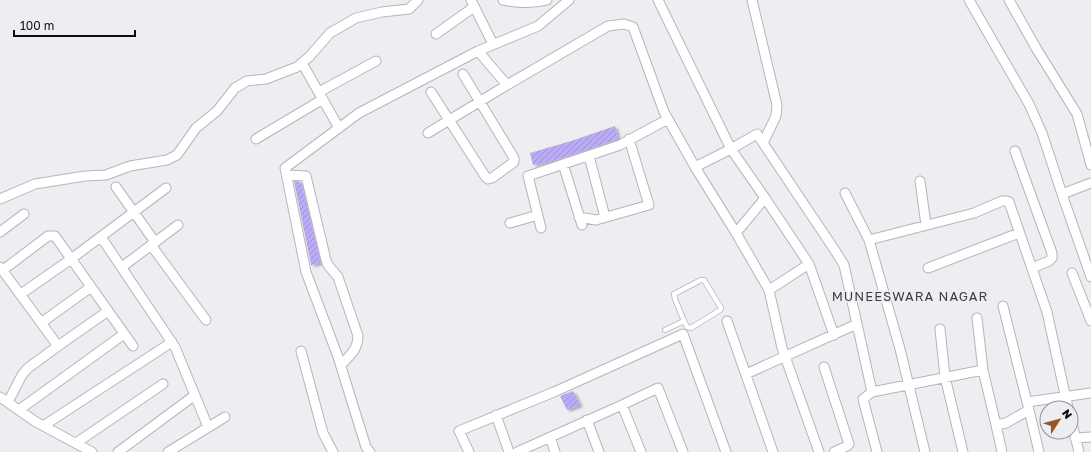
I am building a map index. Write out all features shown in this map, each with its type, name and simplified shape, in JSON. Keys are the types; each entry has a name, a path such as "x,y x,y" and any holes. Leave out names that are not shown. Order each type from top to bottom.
{"street":[{"path":"0,199 36,184 85,176 106,175 130,166 167,160 177,155 196,128 217,111 235,88 247,81 266,79 297,67 309,57 330,33 356,18 382,12 409,9 418,0"},
{"path":"503,0 516,3 536,3 548,0"},
{"path":"370,452 366,447 341,365 306,272 285,168 359,113 478,51 538,26 569,0"},
{"path":"658,0 731,149 809,264 834,335"},
{"path":"752,0 777,105 776,116 763,143"},
{"path":"969,0 1029,104 1042,133 1091,277"},
{"path":"1009,0 1036,48 1077,114 1091,164"},
{"path":"436,34 472,4 493,44"},
{"path":"428,133 608,26 624,24 633,27 668,119 769,290 785,357 819,452"},
{"path":"478,51 507,85"},
{"path":"256,139 376,61"},
{"path":"302,63 340,128"},
{"path":"431,92 485,176 488,179 492,178 514,162 515,159 463,74"},
{"path":"541,228 528,176 620,145 668,119"},
{"path":"695,167 757,134 844,265 872,392"},
{"path":"563,164 580,221 596,220 650,205 629,139"},
{"path":"1015,151 1052,253 1052,258 1049,261 1032,268"},
{"path":"588,156 605,217"},
{"path":"287,175 305,175 306,177 326,260 338,277 358,336 356,348 341,365"},
{"path":"920,181 926,225"},
{"path":"1062,194 1091,183"},
{"path":"116,187 134,212 153,244 206,320"},
{"path":"21,294 71,259 166,188"},
{"path":"846,192 869,240 898,341 925,452"},
{"path":"736,233 764,198"},
{"path":"869,240 974,213 1007,200 1011,205 1019,233 1047,312 1067,400"},
{"path":"0,232 24,214"},
{"path":"510,223 538,215"},
{"path":"122,267 178,225"},
{"path":"928,268 1019,233"},
{"path":"58,346 1,268 48,236 52,235 58,238 71,259 133,346"},
{"path":"101,237 172,342 208,427"},
{"path":"769,290 809,264"},
{"path":"1072,273 1091,321"},
{"path":"41,323 91,287"},
{"path":"1003,306 1039,452"},
{"path":"92,452 44,426 4,399 28,368 108,311"},
{"path":"977,318 983,370 1002,452"},
{"path":"727,321 773,452"},
{"path":"746,374 857,324"},
{"path":"940,329 945,378 963,452"},
{"path":"19,410 124,334"},
{"path":"469,452 459,431 554,392 684,334 726,452"},
{"path":"44,426 172,342"},
{"path":"301,351 323,433 334,452"},
{"path":"824,367 849,444 848,446 834,452"},
{"path":"877,452 863,400 872,392 983,370"},
{"path":"76,443 163,384"},
{"path":"517,452 658,388 683,452"},
{"path":"996,425 1006,423 1028,406 1066,396 1091,393"},
{"path":"118,452 195,395"},
{"path":"622,405 641,452"},
{"path":"496,415 509,452"},
{"path":"168,452 225,417"},
{"path":"587,420 599,452"},
{"path":"550,437 555,452"},
{"path":"1079,438 1091,437"},
{"path":"1076,440 1079,452"}],"lane":[{"path":"682,322 691,328 721,309 704,280 701,280 674,294 684,334"},
{"path":"665,330 682,322"}],"building":[{"path":"615,126 618,139 556,160 533,165 530,153"},
{"path":"294,181 301,182 321,263 311,265"},
{"path":"573,391 580,405 567,410 560,396"}],"district":[{"name":"MUNEESWARA NAGAR","path":"910,296"}]}
